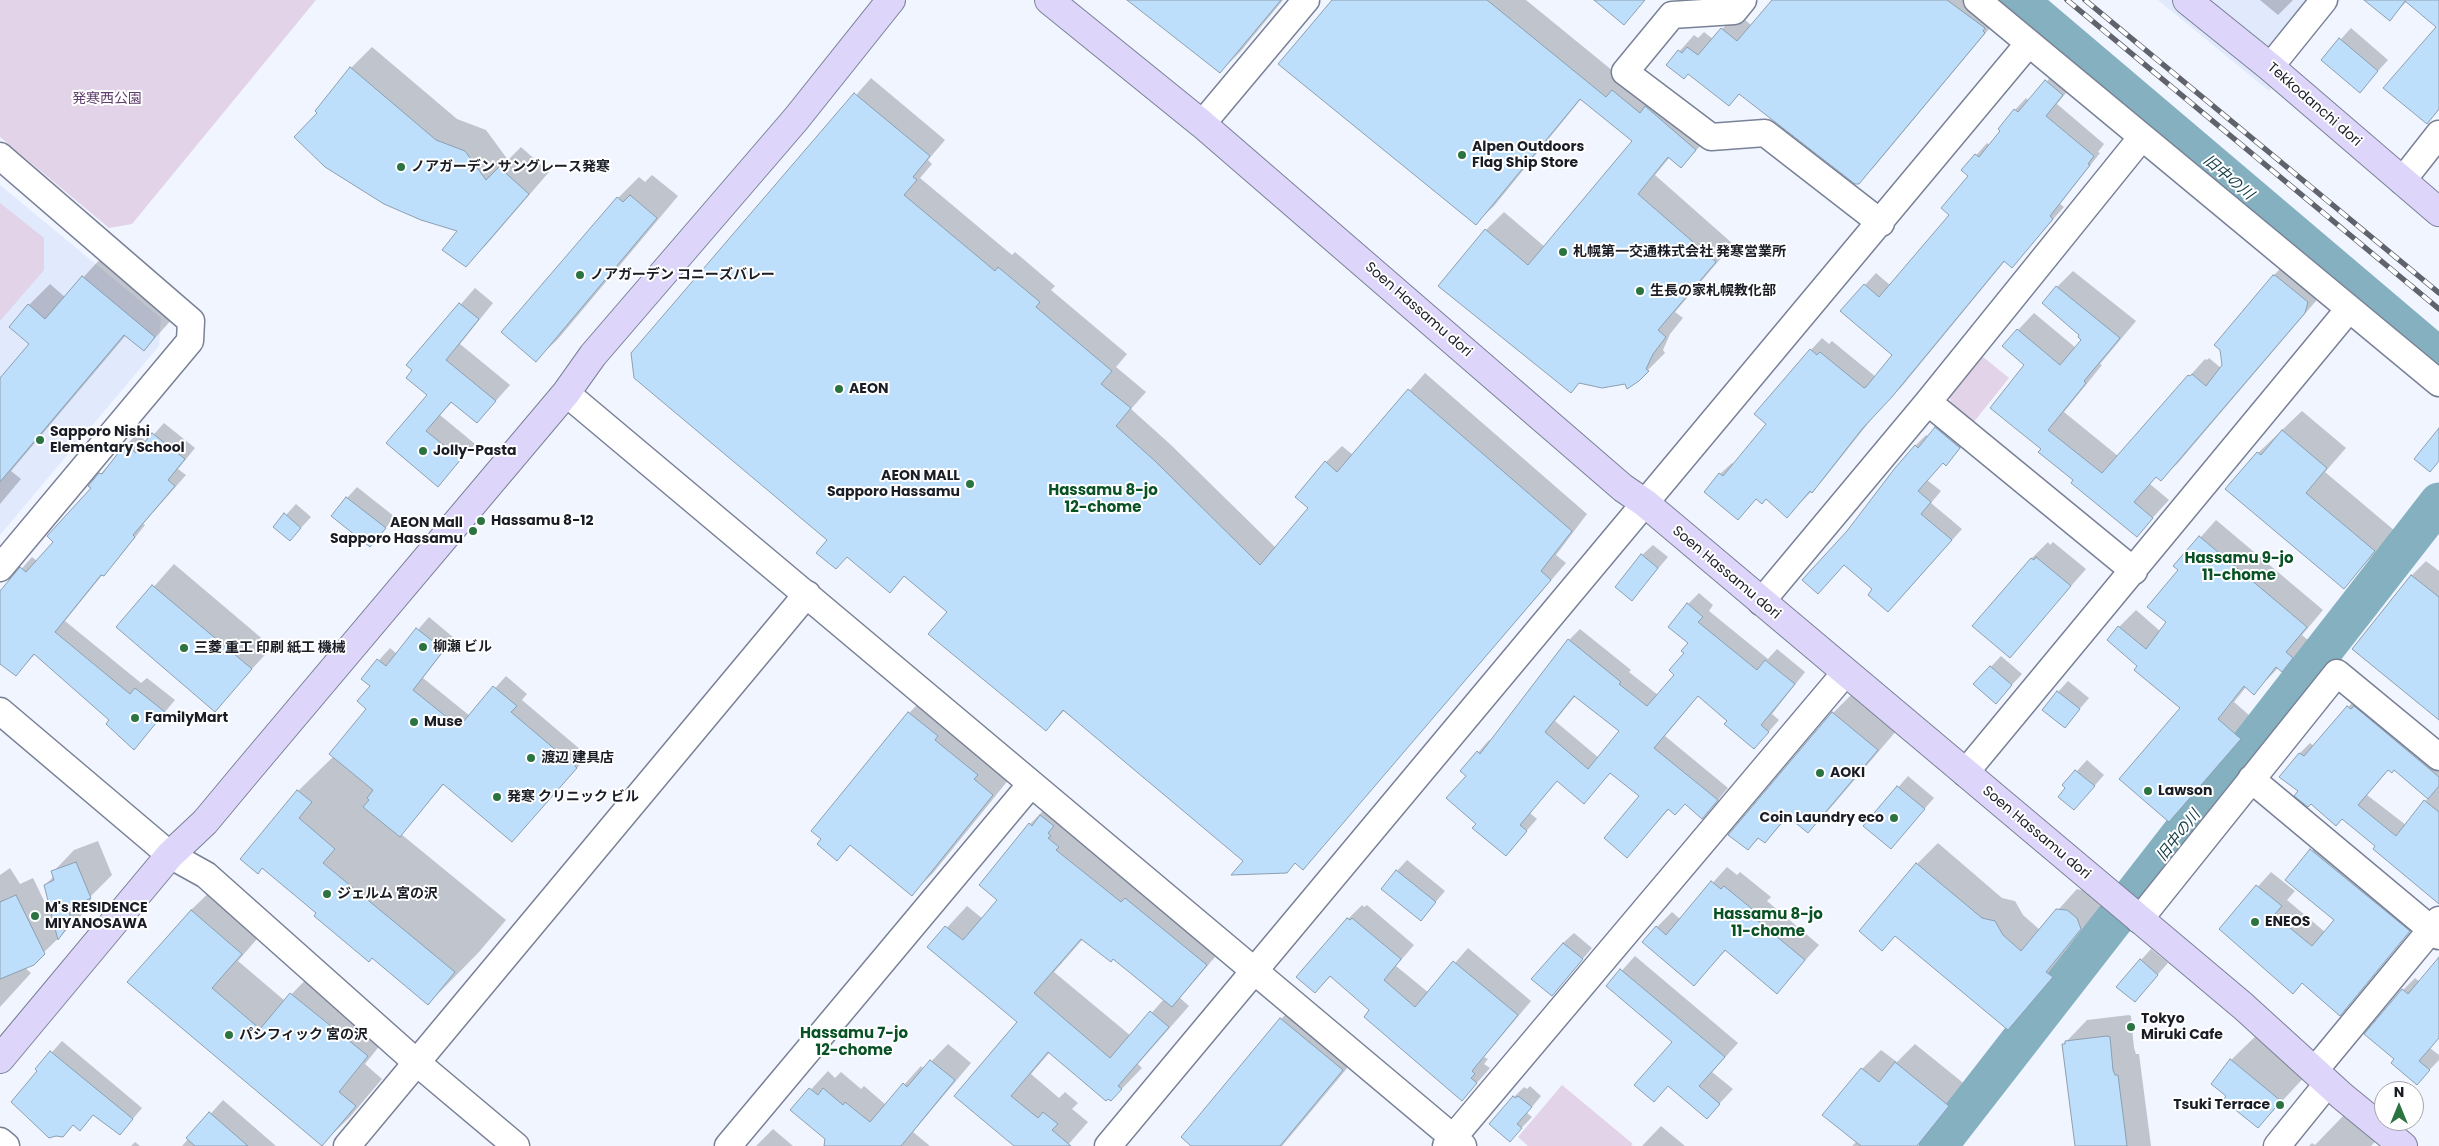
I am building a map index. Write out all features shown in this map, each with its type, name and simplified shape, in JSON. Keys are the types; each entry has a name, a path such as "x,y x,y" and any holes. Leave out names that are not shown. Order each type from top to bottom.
{"street":[{"path":"3,1050 170,855 205,822 566,393 593,355 796,119 891,0"},
{"name":"Soen Hassamu dori","path":"1049,0 1202,124 1623,488 1645,503 1760,602 2128,910 2403,1146"},
{"path":"1202,124 1306,0"},
{"path":"1743,0 1734,11 1672,14 1625,72 1711,136 1765,133 1881,223"},
{"path":"1977,0 2439,383"},
{"name":"Tekkodanchi dori","path":"2187,0 2270,67 2439,212"},
{"path":"2270,67 2324,0"},
{"path":"1108,1146 1881,223 2029,43"},
{"path":"2402,181 2439,134"},
{"path":"1760,602 1928,402 2142,137"},
{"path":"0,156 191,321 190,341 0,568"},
{"path":"1965,773 2349,309"},
{"path":"566,393 1255,972 1454,1143 1845,673"},
{"path":"1928,402 2134,571"},
{"path":"347,1146 807,594"},
{"path":"2128,910 2251,779 2337,674 2439,757"},
{"path":"0,711 170,855 206,875 416,1062 516,1146"},
{"path":"2251,779 2436,929 2322,1076 2276,1146"},
{"path":"728,1146 1031,784"},
{"path":"0,1141 6,1146"}],"shaded area":[{"path":"2158,0 2341,0 2269,91"},
{"name":"Sapporo Nishi Elementary School","path":"0,185 161,318 159,346 0,535"}],"green space":[{"name":"発寒西公園","path":"0,0 316,0 132,224 109,228 0,137"},
{"path":"0,203 44,238 44,270 0,321"},
{"path":"1982,356 2009,378 1973,423 1951,406 1950,397"},
{"path":"1562,1085 1633,1144 1631,1146 1528,1146 1518,1137"}],"building":[{"path":"1127,0 1281,0 1220,73"},
{"path":"1332,0 1487,0 1606,97 1612,90 1640,113 1645,106 1696,150 1681,168 1668,157 1638,194 1716,262 1658,330 1666,337 1653,354 1646,369 1649,371 1639,381 1627,389 1625,384 1602,388 1579,383 1571,393 1438,286 1485,229 1528,265 1632,141 1580,99 1476,225 1278,64"},
{"path":"1594,0 1645,0 1624,25"},
{"path":"1772,0 1947,0 1985,28 1983,31 1985,33 1859,184 1855,184 1739,94 1729,106 1688,74 1684,79 1666,65 1678,50 1682,53 1687,47 1698,55 1721,28 1737,41"},
{"path":"2364,0 2439,0 2439,109 2427,124 2383,88 2436,27 2405,1 2390,21"},
{"path":"2339,38 2378,71 2360,93 2321,60"},
{"name":"ノアガーデン サングレース発寒","path":"350,67 436,140 465,151 486,180 499,167 529,194 466,267 442,250 457,231 421,220 384,204 325,167 294,137 317,113 315,111"},
{"path":"2045,80 2063,95 2046,116 2094,156 2088,164 2090,165 2050,216 2053,219 2012,268 2004,261 1891,398 1862,429 1812,493 1810,491 1787,518 1766,499 1762,504 1756,499 1738,520 1704,492 1719,473 1723,476 1766,424 1754,414 1810,349 1817,355 1820,352 1864,388 1866,387 1892,355 1840,311 1864,284 1879,297 1949,215 1941,208 1968,176 1961,170 1975,154 1979,157 2000,131 1998,129 2014,109 2018,112"},
{"name":"AEON MALL Sapporo Hassamu","path":"854,93 930,156 913,177 917,180 904,195 995,271 998,267 1040,302 1036,307 1112,371 1101,384 1131,408 1116,426 1155,461 1260,565 1308,508 1295,497 1325,461 1337,472 1408,389 1572,531 1541,571 1551,580 1303,870 1295,863 1287,873 1231,875 1243,861 1063,710 1046,731 928,634 947,612 904,576 890,593 847,557 836,569 816,553 827,540 634,378 631,353"},
{"name":"ノアガーデン コニーズバレー","path":"630,195 657,218 536,362 501,332 617,197 623,202"},
{"path":"2273,275 2308,302 2305,313 2161,481 2156,477 2134,502 2153,518 2137,537 2071,483 2073,480 2038,452 2041,449 1990,408 2024,365 2002,346 2017,329 2060,365 2081,340 2078,337 2079,335 2042,303 2056,286 2120,338 2084,381 2086,383 2048,430 2102,473 2188,375 2192,374 2206,386 2222,365 2220,350 2214,345"},
{"path":"82,276 155,337 144,351 124,335 0,482 0,378 29,344 9,327 28,304 45,319"},
{"path":"459,303 479,319 446,360 496,401 477,423 451,402 426,431 461,459 438,487 386,443 427,395 406,378 412,370 406,365"},
{"path":"1935,427 1960,448 1946,466 1943,463 1918,491 1931,502 1921,514 1952,540 1888,612 1868,595 1872,589 1844,565 1818,594 1802,580 1847,531 1895,468 1915,445 1918,448"},
{"path":"2439,428 2439,461 2430,472 2414,459"},
{"path":"2282,430 2327,468 2306,493 2375,551 2344,589 2225,489 2257,452 2261,455"},
{"path":"152,433 185,459 168,480 175,486 133,535 135,537 104,576 101,575 55,632 130,694 135,688 165,712 134,750 106,724 109,720 34,654 16,676 0,664 0,591 20,567 26,572 53,542 47,536 91,488 88,486 99,473 102,474 125,444 136,453"},
{"path":"346,497 386,528 370,547 331,516"},
{"path":"284,513 301,528 290,541 273,527"},
{"path":"2199,536 2307,627 2286,652 2293,658 2282,672 2276,667 2254,695 2244,686 2218,719 2241,739 2169,822 2119,779 2180,708 2134,670 2137,666 2107,640 2118,626 2146,649 2166,622 2147,607 2178,570 2173,566"},
{"path":"1641,554 1658,568 1632,601 1615,587"},
{"path":"2036,557 2071,586 2010,658 1972,626 2031,558 2034,560"},
{"path":"2411,575 2439,597 2439,720 2352,649"},
{"name":"三菱 重工 印刷 紙工 機械","path":"152,585 252,669 215,712 116,627"},
{"path":"1687,603 1703,617 1698,622 1757,670 1765,660 1795,684 1761,725 1769,732 1754,749 1724,724 1727,721 1698,696 1654,748 1718,800 1702,819 1685,804 1675,815 1668,809 1627,858 1604,838 1639,796 1610,773 1584,804 1557,781 1520,825 1527,831 1506,856 1472,828 1476,824 1446,798 1466,776 1460,771 1477,751 1480,754 1568,639 1647,706 1674,675 1669,670 1684,653 1681,651 1688,643 1668,627","holes":["1574,696 1619,731 1588,769 1545,732"]},
{"path":"416,628 444,650 413,690 459,727 493,686 517,706 511,712 577,768 512,842 443,784 400,837 363,807 369,800 367,798 373,790 329,754 366,709 357,701 370,686 361,679 377,659 386,666"},
{"path":"1990,666 2012,685 1996,704 1973,684"},
{"path":"2057,691 2080,709 2065,728 2042,710"},
{"path":"2347,706 2351,709 2354,706 2439,777 2439,786 2428,799 2394,770 2392,773 2388,770 2358,805 2396,836 2424,800 2439,812 2439,904 2373,849 2375,846 2342,819 2336,826 2311,804 2308,807 2294,796 2298,791 2279,777 2299,753 2304,756"},
{"path":"908,712 938,736 935,740 978,775 974,779 993,795 912,896 850,845 837,861 817,844 821,839 811,831"},
{"name":"AOKI","path":"1832,712 1878,750 1808,833 1787,816 1765,843 1758,838 1748,850 1728,835"},
{"path":"2075,770 2095,786 2074,810 2058,797 2065,788 2062,785"},
{"name":"Coin Laundry eco","path":"1897,786 1925,809 1891,849 1863,826"},
{"name":"ジェルム 宮の沢","path":"297,790 312,802 299,818 335,849 323,863 455,972 428,1005 372,958 369,962 314,916 316,913 262,868 258,874 240,859"},
{"path":"1040,815 1054,826 1048,833 1051,836 1048,838 1059,847 1056,850 1121,902 1125,898 1207,965 1172,1007 1113,959 1111,962 1081,939 1034,993 1110,1058 1150,1011 1169,1027 1118,1086 1122,1089 1111,1101 1108,1099 1106,1101 1048,1052 1011,1096 1038,1118 1043,1112 1058,1124 1052,1130 1071,1146 1014,1146 954,1096 1017,1022 927,947 945,926 963,940 997,900 979,885 1029,823 1032,826"},
{"path":"2310,849 2410,931 2340,1016 2302,983 2293,994 2219,929 2256,885 2282,906 2274,915 2312,946 2334,920 2285,880"},
{"path":"76,862 91,898 69,909 71,922 58,940 44,885 54,880 51,871"},
{"path":"1916,863 1982,918 1995,921 2003,935 2021,951 2056,909 2067,910 2077,918 2081,929 2046,972 2053,977 2008,1030 1895,936 1882,951 1859,931"},
{"path":"1396,870 1436,902 1421,921 1381,889"},
{"path":"1711,881 1721,889 1724,886 1757,913 1753,917 1805,960 1777,994 1725,950 1694,986 1642,942 1656,926 1666,935"},
{"path":"16,895 45,954 34,965 0,979 0,902"},
{"name":"パシフィック 宮の沢","path":"191,910 242,954 212,988 260,1029 290,993 368,1056 339,1092 356,1106 322,1146 127,982"},
{"path":"1347,918 1350,920 1352,918 1401,959 1384,980 1415,1007 1453,961 1518,1015 1472,1071 1475,1074 1471,1078 1477,1083 1462,1101 1364,1017 1369,1010 1330,976 1315,993 1296,977"},
{"path":"1563,943 1583,959 1552,996 1531,979"},
{"path":"2439,957 2439,1038 2419,1061 2430,1070 2420,1081 2412,1081 2391,1063 2394,1059 2364,1034 2402,989 2408,994"},
{"path":"2140,959 2158,975 2135,1002 2116,987"},
{"path":"1620,969 1725,1057 1699,1086 1720,1104 1707,1119 1668,1086 1654,1102 1634,1085 1672,1042 1606,986"},
{"path":"1280,1018 1343,1070 1280,1146 1191,1146 1181,1137"},
{"path":"2110,1037 2113,1070 2115,1075 2118,1075 2127,1146 2075,1146 2062,1044 2065,1044 2065,1041"},
{"path":"50,1051 133,1119 120,1135 93,1115 80,1131 73,1125 63,1137 49,1138 11,1102 37,1071 35,1069"},
{"path":"2230,1059 2281,1101 2258,1128 2223,1100 2226,1096 2211,1084"},
{"path":"930,1060 955,1080 901,1146 824,1146 825,1139 790,1110 809,1088 818,1095 823,1088 843,1105 845,1102 870,1122 903,1083 907,1087"},
{"path":"1895,1062 1949,1106 1917,1146 1861,1146 1822,1115 1861,1068 1879,1082"},
{"path":"1513,1096 1515,1098 1518,1096 1532,1107 1517,1124 1522,1128 1510,1142 1489,1124"},
{"path":"209,1112 248,1146 195,1146 186,1138"}],"waterway":[{"name":"旧中の川","path":"2018,0 2439,357"},
{"name":"旧中の川","path":"1938,1146 2439,502"}],"railway":[{"path":"2067,0 2439,309"},
{"path":"2085,0 2439,293"}],"place":[{"name":"Alpen Outdoors Flag Ship Store","path":"1462,155"},
{"name":"ノアガーデン サングレース発寒","path":"401,167"},
{"name":"札幌第一交通株式会社 発寒営業所","path":"1563,252"},
{"name":"ノアガーデン コニーズバレー","path":"580,275"},
{"name":"生長の家札幌教化部","path":"1640,291"},
{"name":"AEON","path":"839,389"},
{"name":"Sapporo Nishi Elementary School","path":"40,440"},
{"name":"Jolly-Pasta","path":"423,451"},
{"name":"AEON MALL Sapporo Hassamu","path":"970,484"},
{"name":"Hassamu 8-12","path":"481,521"},
{"name":"AEON Mall Sapporo Hassamu","path":"473,531"},
{"name":"柳瀬 ビル","path":"423,647"},
{"name":"三菱 重工 印刷 紙工 機械","path":"184,648"},
{"name":"FamilyMart","path":"135,718"},
{"name":"Muse","path":"414,722"},
{"name":"渡辺 建具店","path":"531,758"},
{"name":"AOKI","path":"1820,773"},
{"name":"Lawson","path":"2148,791"},
{"name":"発寒 クリニック ビル","path":"497,797"},
{"name":"Coin Laundry eco","path":"1894,818"},
{"name":"ジェルム 宮の沢","path":"327,894"},
{"name":"M's RESIDENCE MIYANOSAWA","path":"35,916"},
{"name":"ENEOS","path":"2255,922"},
{"name":"Tokyo Miruki Cafe","path":"2131,1027"},
{"name":"パシフィック 宮の沢","path":"229,1035"},
{"name":"Tsuki Terrace","path":"2280,1105"}],"district":[{"name":"Hassamu 8-jo 12-chome","path":"1103,500"},
{"name":"Hassamu 9-jo 11-chome","path":"2239,568"},
{"name":"Hassamu 8-jo 11-chome","path":"1768,924"},
{"name":"Hassamu 7-jo 12-chome","path":"854,1042"}]}
